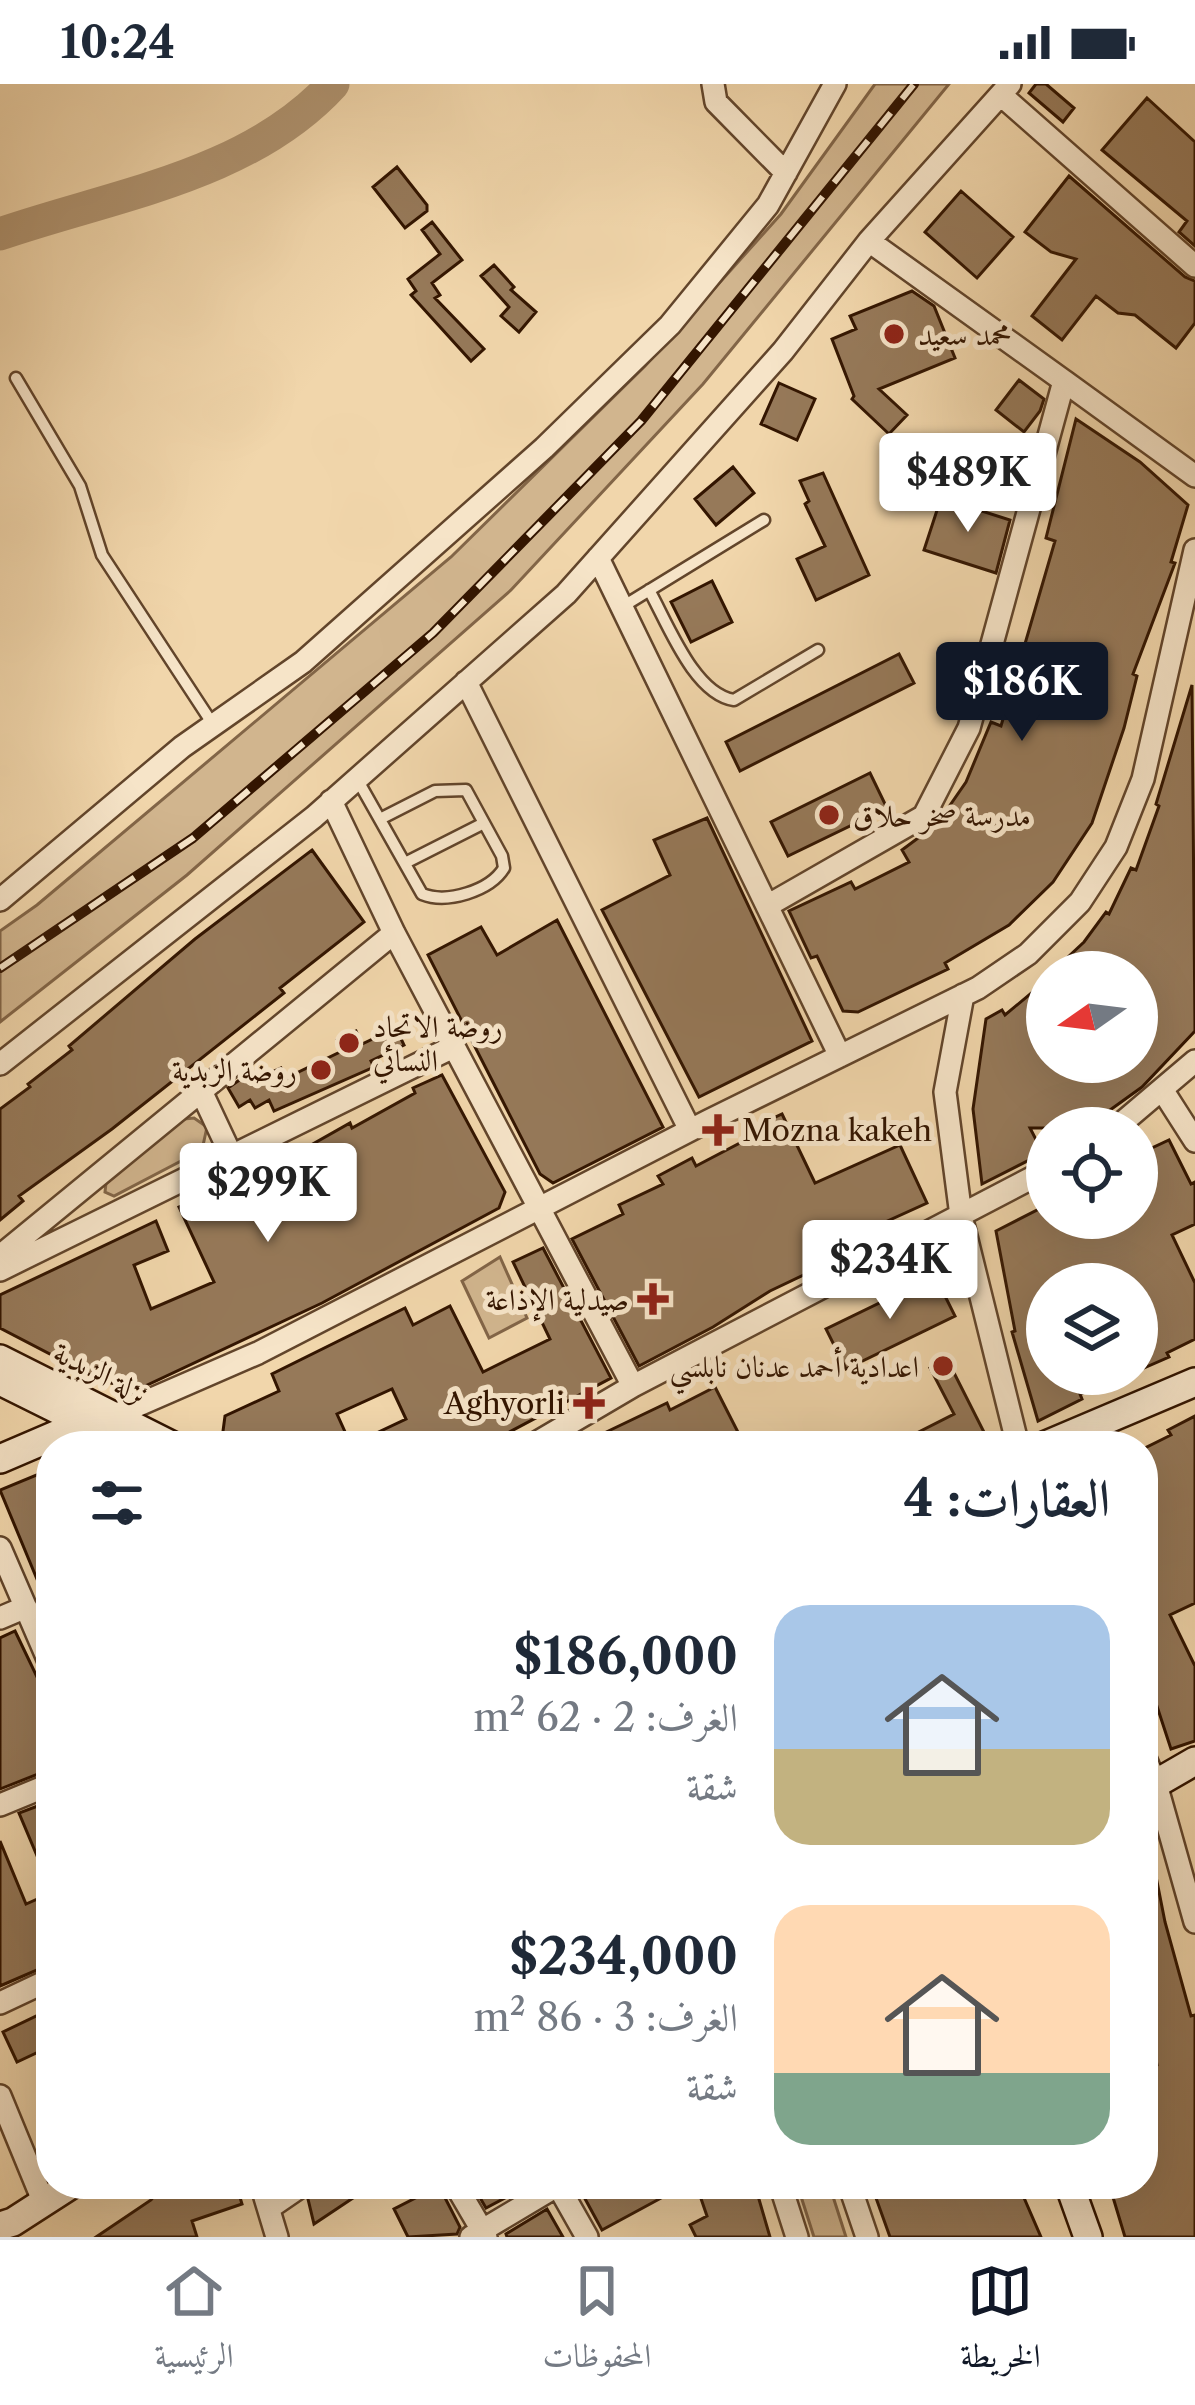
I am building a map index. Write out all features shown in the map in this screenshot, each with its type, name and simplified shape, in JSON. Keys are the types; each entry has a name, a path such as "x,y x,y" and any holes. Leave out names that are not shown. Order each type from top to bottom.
{"main road":[{"name":"نزلة الزبدية","path":"0,1359 143,1431"},
{"name":"نزلة الزبدية","path":"0,1381 64,1431"},
{"path":"1079,1431 1195,1382"},
{"path":"0,1459 36,1446"},
{"path":"1158,1783 1195,1761"},
{"path":"0,2227 50,2199"},
{"path":"1074,2199 1088,2237"}],"street":[{"path":"713,84 716,102 786,173"},
{"path":"0,900 182,747 303,662 670,326 768,205 835,84"},
{"path":"0,1064 331,802 566,594 783,351 869,241 1005,89 1195,266"},
{"path":"869,241 1195,476"},
{"path":"767,906 925,816 969,728 1064,381"},
{"path":"113,1416 258,1353 963,995 1028,954 1080,902 1116,847 1143,779 1185,638 1195,550"},
{"path":"598,558 840,1056"},
{"path":"466,682 690,1130"},
{"path":"331,802 394,933 633,1386"},
{"path":"0,1256 394,933"},
{"path":"963,995 945,1092 961,1216 1014,1431"},
{"path":"0,1270 453,1047"},
{"path":"1142,1107 1195,1061"},
{"path":"1163,1090 1195,1141"},
{"path":"201,1091 232,1157"},
{"path":"556,1431 633,1386 1026,1181"},
{"path":"0,1548 36,1631"},
{"path":"0,1618 26,1607"},
{"path":"0,1805 36,1790"},
{"path":"1158,1814 1195,1922"},
{"path":"0,2003 36,1986"},
{"path":"0,2096 36,2184"},
{"path":"42,2199 44,2203"},
{"path":"266,2199 277,2237"},
{"path":"269,2208 282,2199"},
{"path":"462,2199 480,2235 535,2199"},
{"path":"566,2199 587,2237"},
{"path":"785,2199 797,2237"},
{"path":"854,2199 867,2237"}],"lane":[{"path":"16,378 80,486 102,555 214,727"},
{"path":"622,607 764,520"},
{"path":"649,590 702,683 718,697 734,700 818,650"},
{"path":"357,779 422,893 447,900 497,879 504,868 466,790 448,788 380,819"},
{"path":"405,863 484,823"}],"shaded area":[{"path":"875,84 949,84 703,384 511,590 187,875 0,1022 0,931 37,905 451,557 645,366 781,214"},
{"path":"194,1118 207,1127 202,1150 114,1196 105,1192 106,1183 184,1119"},
{"path":"500,1257 527,1318 489,1338 462,1281"},
{"path":"802,2199 834,2199 846,2237 814,2237"}],"building":[{"path":"1036,84 1046,84 1074,108 1063,122 1029,93"},
{"path":"1147,98 1195,142 1195,246 1179,232 1187,221 1102,150"},
{"path":"397,167 427,205 427,211 405,228 373,187"},
{"path":"1069,176 1195,281 1195,323 1176,348 1135,315 1118,313 1096,296 1062,340 1032,316 1076,259 1051,252 1025,232"},
{"path":"961,191 1013,237 977,278 925,232"},
{"path":"432,222 462,260 432,283 440,295 435,298 484,349 471,361 411,295 416,291 408,279 440,254 422,230"},
{"path":"494,265 514,287 511,290 536,312 519,332 501,316 509,307 481,276"},
{"name":"محمد سعيد","path":"912,291 934,306 955,358 879,389 907,415 889,434 852,399 832,339 856,329 850,316"},
{"path":"1019,380 1044,399 1024,432 996,410"},
{"path":"779,383 815,399 797,440 761,424"},
{"path":"1076,419 1140,462 1188,505 1171,562 1175,563 1133,674 1137,676 1124,728 1092,823 1053,882 1009,925 945,963 948,969 858,1012 843,1011 789,911 851,882 855,889 909,862 902,850 937,824 966,782 991,722 1001,726 1055,541 1046,538"},
{"path":"733,467 754,493 716,525 695,499"},
{"path":"823,473 869,575 816,600 797,559 825,546 800,481"},
{"path":"941,498 1010,520 996,573 924,550"},
{"path":"712,581 732,622 691,642 671,602"},
{"path":"899,654 914,683 740,771 726,742"},
{"path":"1192,685 1195,1031 1158,1070 1158,951 1074,951 1109,914 1131,868 1136,870"},
{"name":"مدرسة صخر حلاق","path":"870,773 887,808 788,856 771,822"},
{"path":"707,818 812,1041 699,1097 602,910 670,875 654,840"},
{"path":"312,850 364,922 280,988 284,993 19,1196 23,1201 0,1220 0,1109 195,939"},
{"path":"557,920 663,1127 553,1183 540,1174 428,955 481,927 497,955"},
{"path":"1026,998 1026,1083 1146,1083 1114,1107 1026,1107 1026,1162 982,1184 973,1109 986,1019 1002,1010 1005,1015"},
{"path":"396,1028 404,1045 371,1061 374,1067 274,1111 269,1100 255,1108 250,1100 239,1107 228,1088 248,1074 252,1081 281,1068 286,1078 342,1051 337,1040 356,1031 362,1044"},
{"path":"442,1075 505,1192 499,1208 322,1303 145,1386 129,1388 100,1380 0,1328 0,1295 156,1221 168,1251 134,1265 151,1309 214,1282 179,1207 258,1175 350,1123 352,1128"},
{"path":"782,1114 815,1183 900,1145 927,1203 848,1239 854,1251 770,1291 639,1366 572,1239 623,1214 619,1205 663,1184 658,1176 692,1158 696,1166 755,1135 752,1128"},
{"path":"1169,1140 1191,1184 1195,1182 1195,1224 1172,1235 1195,1283 1195,1339 1158,1362 1158,1263 1026,1263 1026,1380 1012,1332 996,1231 1026,1216 1026,1239 1158,1239 1158,1145"},
{"path":"543,1248 611,1378 511,1431 381,1431 406,1419 392,1389 337,1414 345,1431 223,1431 225,1416 279,1391 272,1374 405,1308 413,1325 450,1306 483,1372 550,1339 513,1262"},
{"path":"935,1276 955,1316 846,1369 826,1329"},
{"path":"947,1359 983,1431 921,1431 954,1414 930,1368"},
{"path":"715,1387 737,1431 608,1431 667,1403 670,1410"},
{"path":"1030,1395 1080,1395 1082,1399 1038,1421"},
{"path":"1195,1416 1195,1603 1170,1615 1195,1666 1195,1741 1171,1749 1158,1709 1158,1442 1171,1435 1168,1430"},
{"path":"36,1475 36,1577 0,1490"},
{"path":"15,1631 36,1675 36,1775 0,1789 0,1638"},
{"path":"36,1807 36,1853 19,1813"},
{"path":"0,1841 26,1904 36,1900 36,1970 0,1986"},
{"path":"1158,1887 1191,2016 1195,2015 1195,2237 1125,2237 1114,2199 1158,2199"},
{"path":"36,2016 36,2053 17,2062 3,2032"},
{"path":"240,2199 242,2204 192,2221 197,2237 96,2237 151,2200"},
{"path":"308,2199 352,2199 314,2224"},
{"path":"414,2199 446,2199 460,2227 457,2234 408,2237 394,2209"},
{"path":"481,2199 503,2199 486,2208"},
{"path":"585,2199 659,2199 602,2230"},
{"path":"701,2199 759,2199 770,2237 696,2237 690,2225 707,2216"},
{"path":"876,2199 1025,2199 1041,2237 890,2237"},
{"path":"547,2209 563,2237 507,2237 506,2234"}],"waterway":[{"path":"0,234 221,162 299,115 333,84"}],"railway":[{"path":"0,968 193,838 433,633 641,421 914,84"}],"place":[{"name":"محمد سعيد","path":"894,334"},
{"name":"مدرسة صخر حلاق","path":"829,815"},
{"name":"روضة الاتحاد النسائي","path":"349,1043"},
{"name":"روضة الزبدية","path":"321,1070"},
{"name":"Mozna kakeh","path":"718,1130"},
{"name":"صيدلية الإذاعة","path":"653,1299"},
{"name":"اعدادية أحمد عدنان نابلسي","path":"943,1366"},
{"name":"Aghyorli","path":"589,1403"}]}
